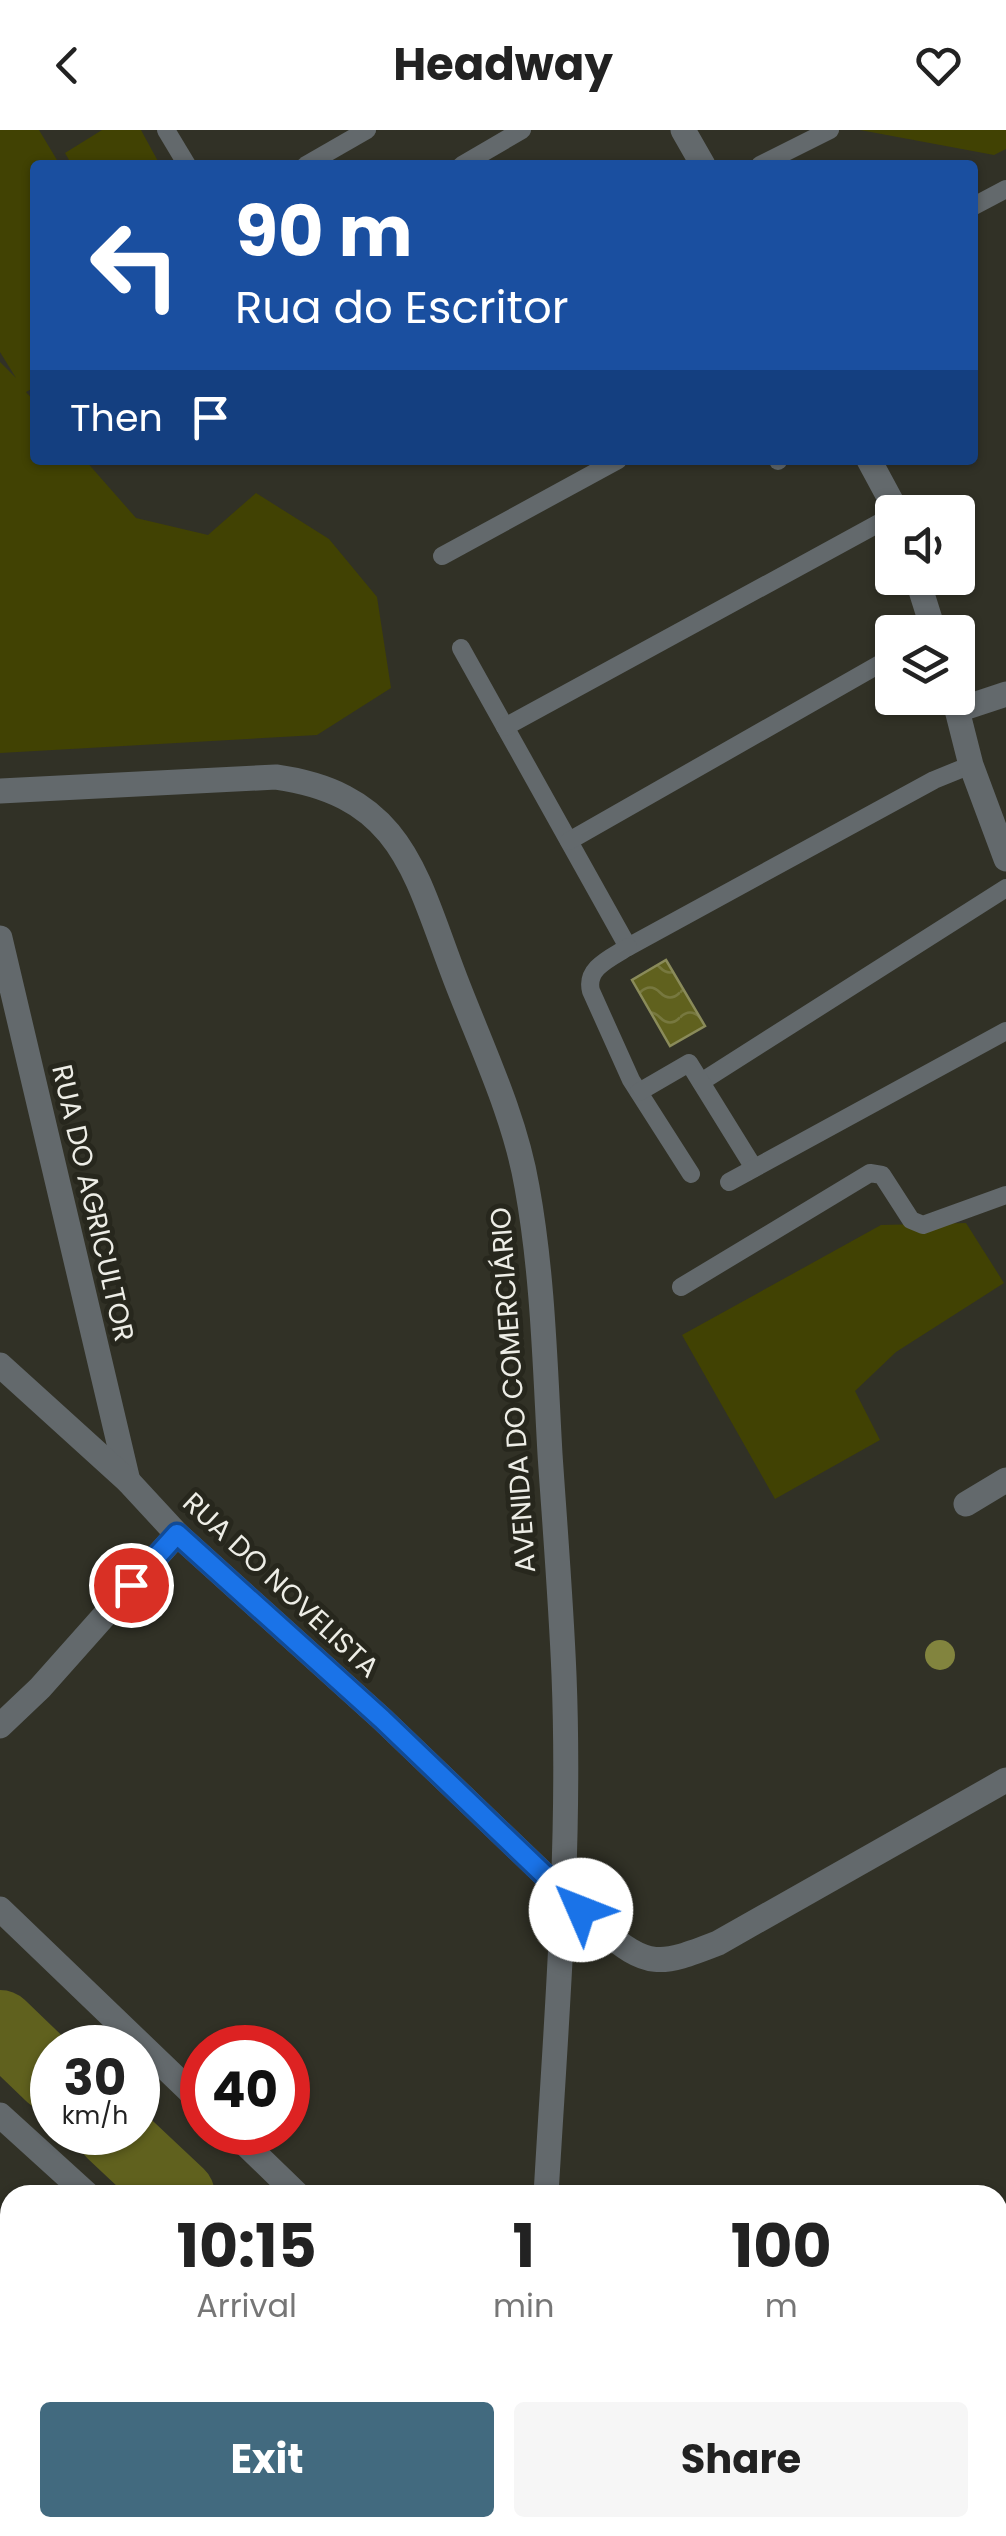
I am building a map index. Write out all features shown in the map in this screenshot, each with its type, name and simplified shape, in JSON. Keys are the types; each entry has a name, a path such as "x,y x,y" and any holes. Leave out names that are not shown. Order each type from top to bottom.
{"street":[{"path":"683,130 700,160"},
{"path":"871,465 886,495"},
{"path":"975,700 1006,694"},
{"path":"959,715 971,764 998,821 1006,859"},
{"name":"AVENIDA DO COMERCIÁRIO","path":"0,790 276,778 313,782 351,800 378,820 407,855 499,1091 527,1186 542,1328 564,1678 564,1892 547,2185"},
{"name":"RUA DO AGRICULTOR","path":"0,938 128,1481"},
{"name":"RUA DO NOVELISTA","path":"0,1366 128,1481 177,1534 382,1719 630,1953 657,1961 676,1960 718,1942 1006,1780"},
{"path":"966,1504 1006,1480"},
{"path":"0,1726 40,1688 177,1534"},
{"path":"0,1908 180,2081"},
{"path":"0,2115 77,2185"},
{"path":"257,2155 288,2185"}],"lane":[{"path":"166,130 183,160"},
{"path":"315,160 367,130"},
{"path":"471,160 522,130"},
{"path":"770,160 830,130"},
{"path":"978,205 1006,189"},
{"path":"442,556 609,465"},
{"path":"505,727 875,525"},
{"path":"461,648 628,946"},
{"path":"569,841 875,668"},
{"path":"691,1174 639,1092 588,982 592,972 628,946 934,780 971,764"},
{"path":"700,1082 1006,888"},
{"path":"729,1182 1006,1031"},
{"path":"639,1092 689,1063 754,1168"},
{"path":"682,1287 870,1173 882,1175 911,1220 923,1225 1006,1195"}],"shaded area":[{"path":"0,130 39,130 57,160 30,160 30,390 26,392 30,396 30,465 89,465 136,518 208,535 256,493 329,539 377,597 391,688 317,735 0,753 0,362 16,378 0,352"},
{"path":"102,130 141,130 157,160 69,160 65,153"},
{"path":"860,130 1006,130 1006,149 994,155"},
{"path":"966,1223 1004,1283 896,1352 855,1391 880,1440 775,1499 682,1335 881,1225"}],"water":[{"path":"666,960 705,1026 670,1046 632,980"}],"waterway":[{"path":"0,2026 30,2055"},
{"path":"136,2155 168,2185"}],"route":[{"path":"131,1585 177,1534 382,1719 581,1910"}]}
